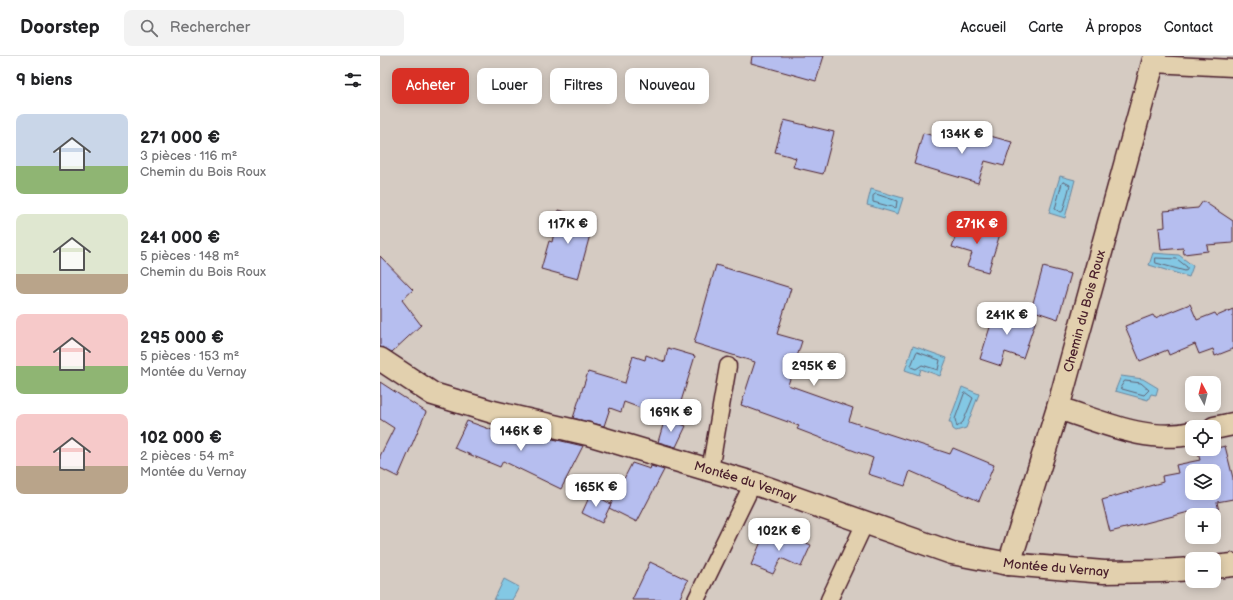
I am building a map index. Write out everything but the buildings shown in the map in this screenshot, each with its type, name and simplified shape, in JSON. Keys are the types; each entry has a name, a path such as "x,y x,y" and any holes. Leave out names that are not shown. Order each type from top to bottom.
{"street":[{"name":"Chemin du Bois Roux","path":"1008,564 1058,408 1154,60"},
{"name":"Montée du Vernay","path":"380,359 433,394 493,412 588,434 753,483 952,553 1008,564 1104,572 1185,569"},
{"path":"1058,408 1137,432 1179,436 1185,435"},
{"path":"1221,427 1233,424"},
{"path":"1221,566 1233,565"}],"lane":[{"path":"1154,60 1233,68"},
{"path":"710,470 728,366"},
{"path":"696,600 753,483"},
{"path":"829,600 865,523"}],"water":[{"path":"1060,176 1075,180 1065,218 1049,213"},
{"path":"871,189 903,198 898,214 867,205"},
{"path":"1153,253 1179,255 1193,266 1189,277 1149,265"},
{"path":"913,346 947,358 940,376 921,369 919,375 905,370"},
{"path":"1121,376 1143,379 1158,388 1156,395 1151,394 1148,400 1115,391"},
{"path":"962,387 979,394 966,428 956,431 953,429 951,422 949,422"},
{"path":"504,579 519,587 512,600 494,600"}]}
